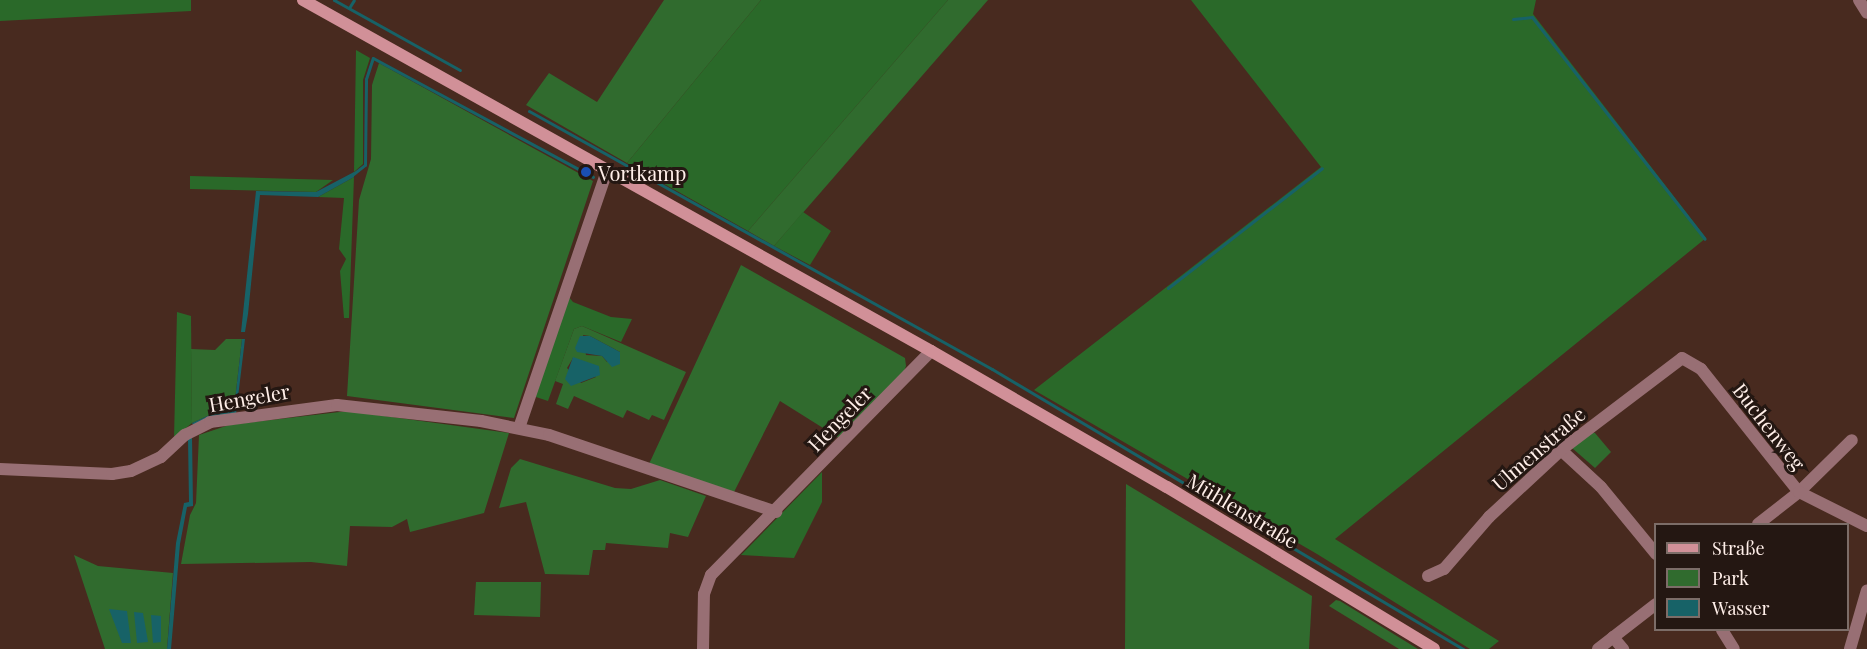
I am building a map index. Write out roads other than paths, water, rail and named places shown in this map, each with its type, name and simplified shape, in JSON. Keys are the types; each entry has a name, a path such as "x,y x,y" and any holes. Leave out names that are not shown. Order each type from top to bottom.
{"main road":[{"name":"Mühlenstraße","path":"303,0 931,351 1434,649"}],"street":[{"path":"1859,0 1867,13"},
{"path":"519,428 607,171"},
{"name":"Hengeler","path":"703,649 706,584 931,351"},
{"name":"Ulmenstraße","path":"1428,576 1444,569 1489,518 1561,450 1682,358"},
{"name":"Buchenweg","path":"1682,358 1701,369 1799,492 1867,526"},
{"name":"Hengeler","path":"0,469 112,474 131,471 161,457 185,435 210,422 323,405 519,428 776,512"},
{"path":"1760,523 1799,492 1852,440"},
{"path":"1561,450 1601,487 1654,552"},
{"path":"1850,649 1867,590"},
{"path":"1598,649 1654,606"},
{"path":"1723,631 1734,649"},
{"path":"1613,637 1623,649"}],"water":[{"path":"354,172 354,177 318,197 260,195 248,314 245,332 241,332 256,191 316,192"},
{"path":"580,336 590,336 620,352 620,364 612,367 602,356 577,352 575,348"},
{"path":"242,339 245,339 236,414 194,426 192,423 214,413 234,409"},
{"path":"573,357 599,366 600,375 571,386 565,379"},
{"path":"192,436 193,506 187,507 180,544 171,649 167,649 176,543 184,503 189,502 188,439"},
{"path":"109,609 127,611 131,643 122,643"},
{"path":"134,612 143,613 148,642 137,643"},
{"path":"151,615 161,616 161,642 153,643"}],"waterway":[{"path":"334,0 460,70"},
{"path":"349,8 354,0"},
{"path":"1513,19 1532,17 1705,239"},
{"path":"352,175 365,165 366,79 373,58 593,177"},
{"path":"529,111 992,369 1463,649"},
{"path":"1168,288 1322,168"}],"place":[{"name":"Vortkamp","path":"586,172"}]}
